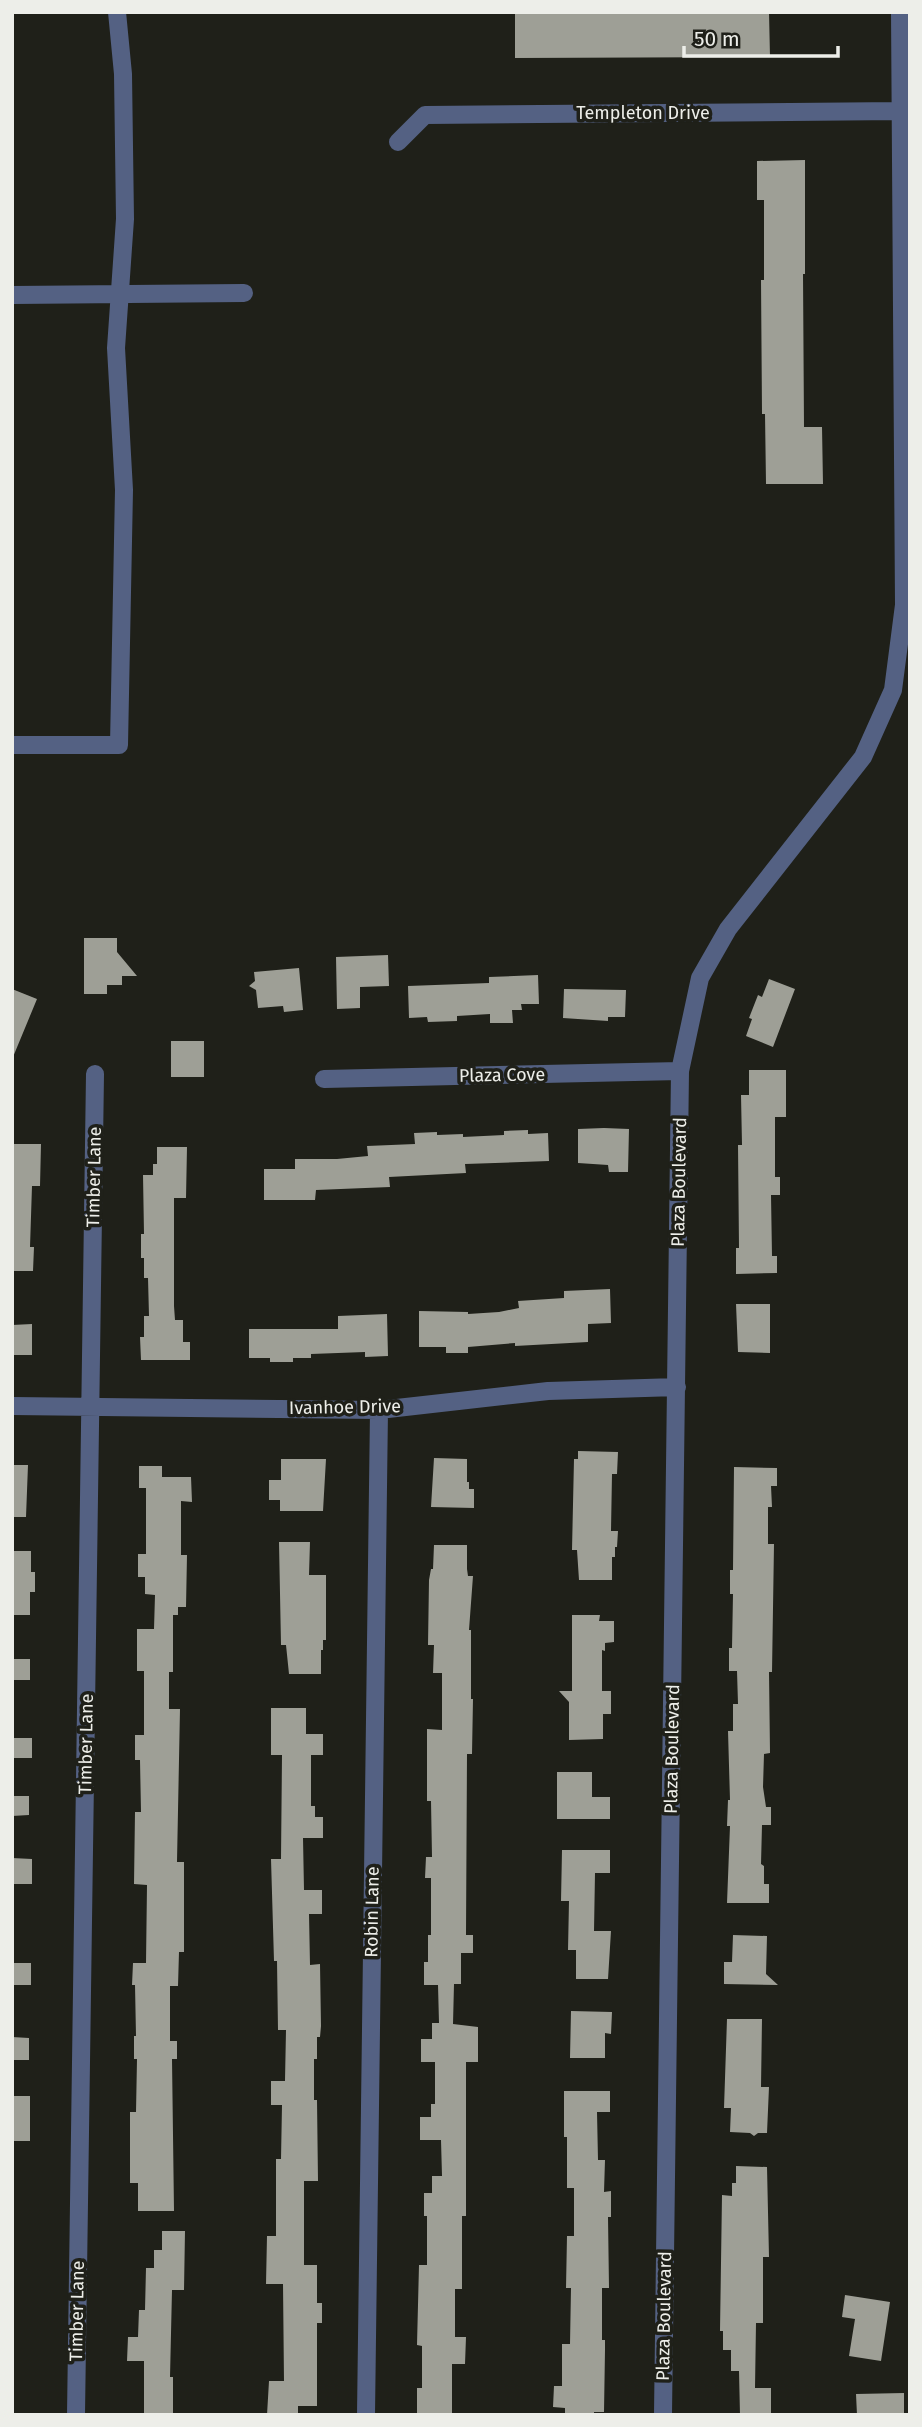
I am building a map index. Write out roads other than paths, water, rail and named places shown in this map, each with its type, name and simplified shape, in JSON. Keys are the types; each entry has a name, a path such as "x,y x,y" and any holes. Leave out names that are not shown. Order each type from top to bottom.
{"street":[{"path":"12,745 119,745 124,491 116,348 125,219 123,74 117,12"},
{"name":"Plaza Boulevard","path":"663,2415 680,1071 700,978 728,929 863,758 893,690 904,605 900,12"},
{"name":"Templeton Drive","path":"398,142 425,115 900,111"},
{"path":"12,295 244,293"},
{"name":"Plaza Cove","path":"324,1080 680,1071"},
{"name":"Timber Lane","path":"76,2415 92,1406 94,1074"},
{"name":"Ivanhoe Drive","path":"12,1406 379,1410 548,1391 677,1387"},
{"name":"Robin Lane","path":"366,2415 379,1410"}]}
